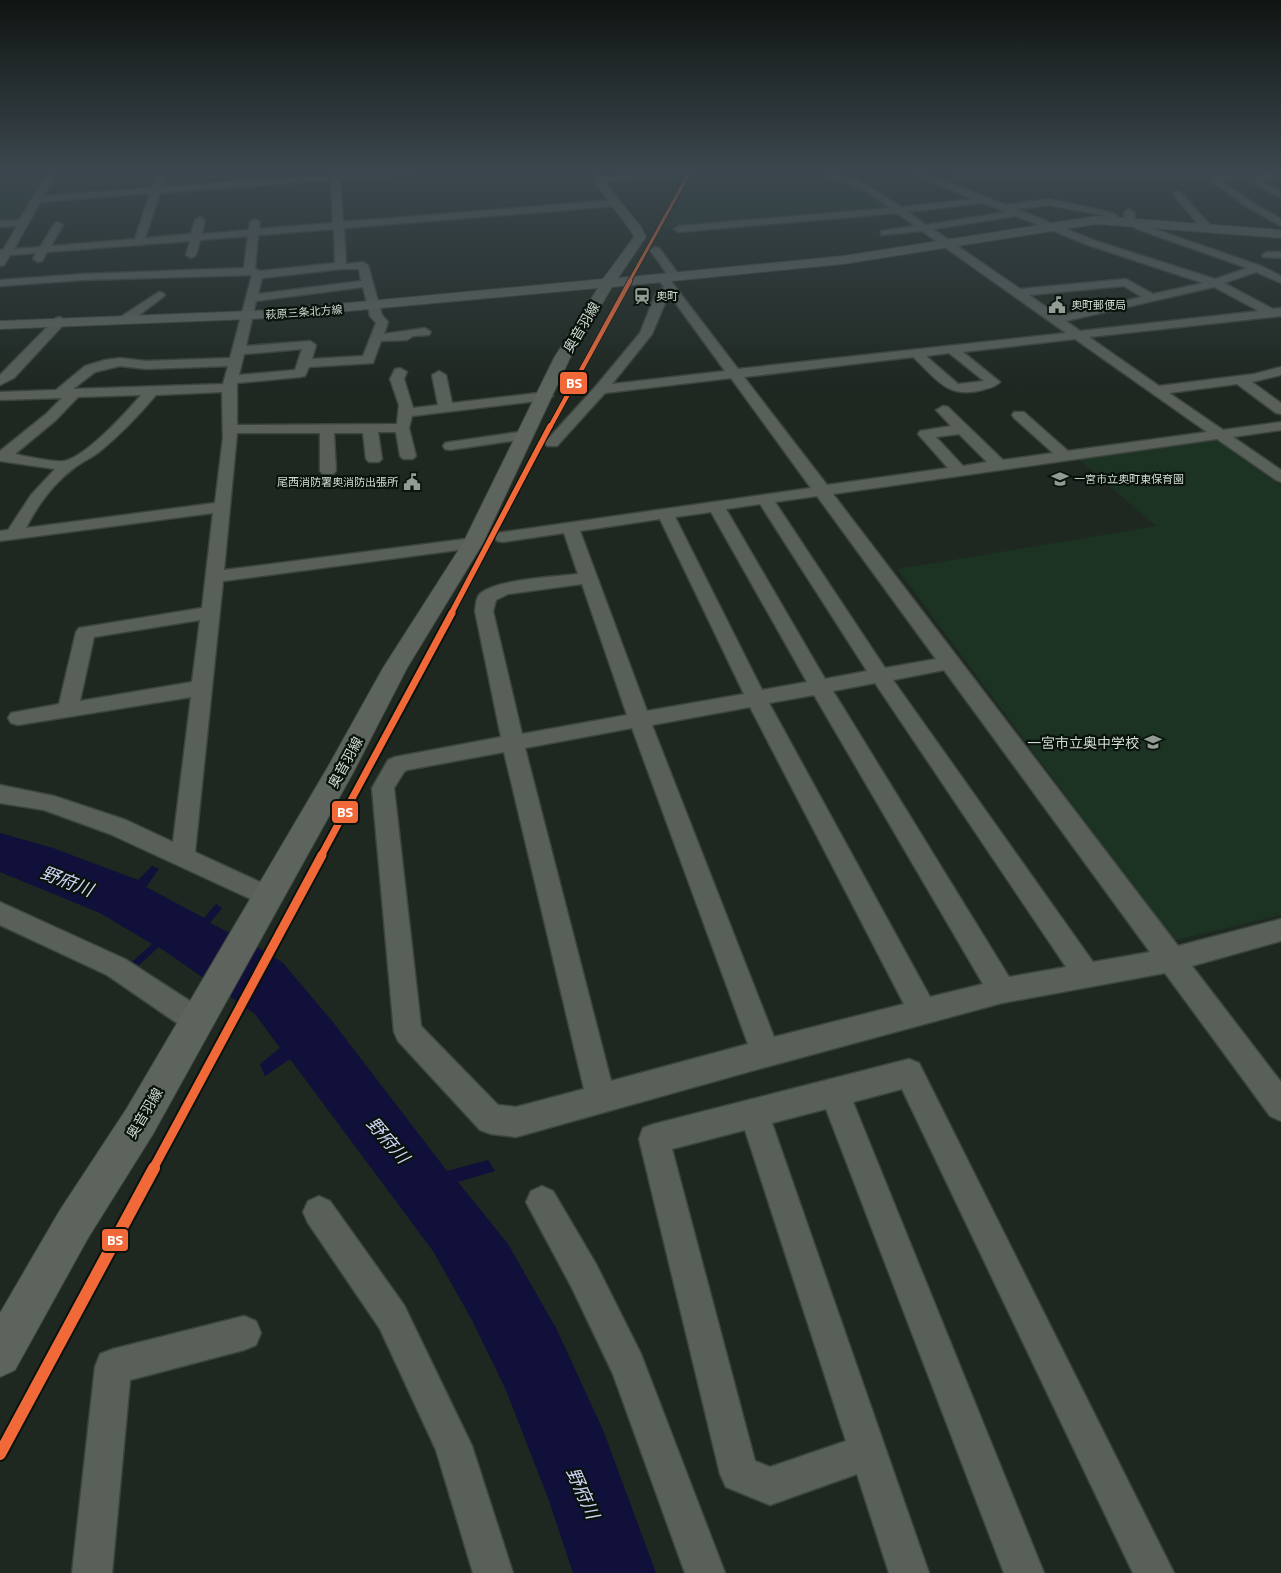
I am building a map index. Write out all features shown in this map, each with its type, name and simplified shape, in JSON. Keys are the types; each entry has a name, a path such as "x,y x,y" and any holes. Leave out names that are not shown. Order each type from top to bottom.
{"main road":[{"name":"奥音羽線","path":"0,1355 74,1224 140,1121 268,897 395,668 473,543 546,396 562,358 607,284 636,243"},
{"name":"萩原三条北方線","path":"0,325 60,321 248,315 374,306 607,284 669,281 843,260 944,243"}],"street":[{"path":"29,274 46,243"},
{"path":"0,264 3,253 110,243"},
{"path":"191,255 194,243"},
{"path":"183,856 230,438 230,384 252,298 254,243"},
{"path":"339,243 341,266"},
{"path":"947,243 1281,477"},
{"path":"1093,243 1215,283 1277,314"},
{"path":"1187,243 1257,268 1281,280"},
{"path":"655,250 669,281 735,375 1170,960 1281,1106"},
{"path":"1267,255 1281,254"},
{"path":"0,284 83,277 253,273 363,266 376,316 382,322 368,360 304,363"},
{"path":"1057,320 1215,283 1257,268"},
{"path":"252,298 367,281 379,276"},
{"path":"552,443 601,389 646,334 662,293 669,281"},
{"path":"1018,293 1126,282 1152,298"},
{"path":"126,319 159,295"},
{"path":"601,389 1277,314"},
{"path":"0,381 9,375 60,321"},
{"path":"376,338 407,336 409,333 425,332"},
{"path":"0,396 152,391 230,384 300,374 310,345 238,356 146,365 120,362 105,364 90,369 59,394"},
{"path":"917,354 953,387 964,388 987,385 993,382 953,350"},
{"path":"1158,390 1281,371"},
{"path":"400,372 397,379 406,405 402,428 408,456"},
{"path":"439,375 446,408"},
{"path":"1239,379 1281,410"},
{"path":"7,535 38,497 67,466 86,455 110,434 152,391"},
{"path":"1,458 51,417 74,394"},
{"path":"406,413 546,396"},
{"path":"943,410 999,465"},
{"path":"1019,415 1065,456"},
{"path":"503,537 1281,426"},
{"path":"327,428 328,471"},
{"path":"370,428 374,459"},
{"path":"229,429 402,428"},
{"path":"959,471 925,434 962,429"},
{"path":"450,446 526,435"},
{"path":"1,458 67,466"},
{"path":"765,499 880,676 1087,976"},
{"path":"716,506 820,687 1002,991"},
{"path":"7,535 221,507"},
{"path":"665,513 756,698 923,1012"},
{"path":"570,527 639,720 766,1053"},
{"path":"214,577 473,543"},
{"path":"588,578 504,589 487,598 484,611 512,743 601,1099"},
{"path":"68,710 86,632 210,613"},
{"path":"949,663 403,763 396,766 383,788 408,1032 491,1119 516,1122 766,1053 1002,991 1170,960 1281,930"},
{"path":"18,718 201,688"},
{"path":"0,794 46,802 118,827 268,897"},
{"path":"0,913 116,967 197,1021"},
{"path":"867,1452 770,1486 739,1474 654,1139 909,1073 1154,1573"},
{"path":"834,1092 1024,1573"},
{"path":"754,1113 867,1452 910,1573"},
{"path":"542,1202 584,1276 628,1367 705,1573"},
{"path":"319,1212 392,1317 453,1446 492,1573"},
{"path":"92,1573 113,1367 244,1333"}],"shaded area":[{"name":"一宮市立奥中学校","path":"1217,440 1281,486 1281,915 1174,941 897,569 1156,526 1079,460"}],"water":[{"name":"野府川","path":"0,833 53,848 138,880 152,866 159,869 146,887 204,918 216,904 222,908 210,923 254,945 283,963 332,1021 447,1171 488,1160 495,1171 458,1182 508,1244 557,1330 603,1430 656,1573 573,1573 548,1498 506,1390 472,1320 433,1251 290,1059 265,1076 260,1064 280,1048 255,1014 159,947 139,965 132,962 152,944 100,913 0,872"}],"transit line":[{"name":"BS","path":"0,1454 489,544 559,409 650,243"}],"place":[{"name":"奥町","path":"642,296"},
{"name":"奥町郵便局","path":"1057,305"},
{"name":"一宮市立奥町東保育園","path":"1060,479"},
{"name":"尾西消防署奥消防出張所","path":"412,482"},
{"name":"一宮市立奥中学校","path":"1153,742"}]}
